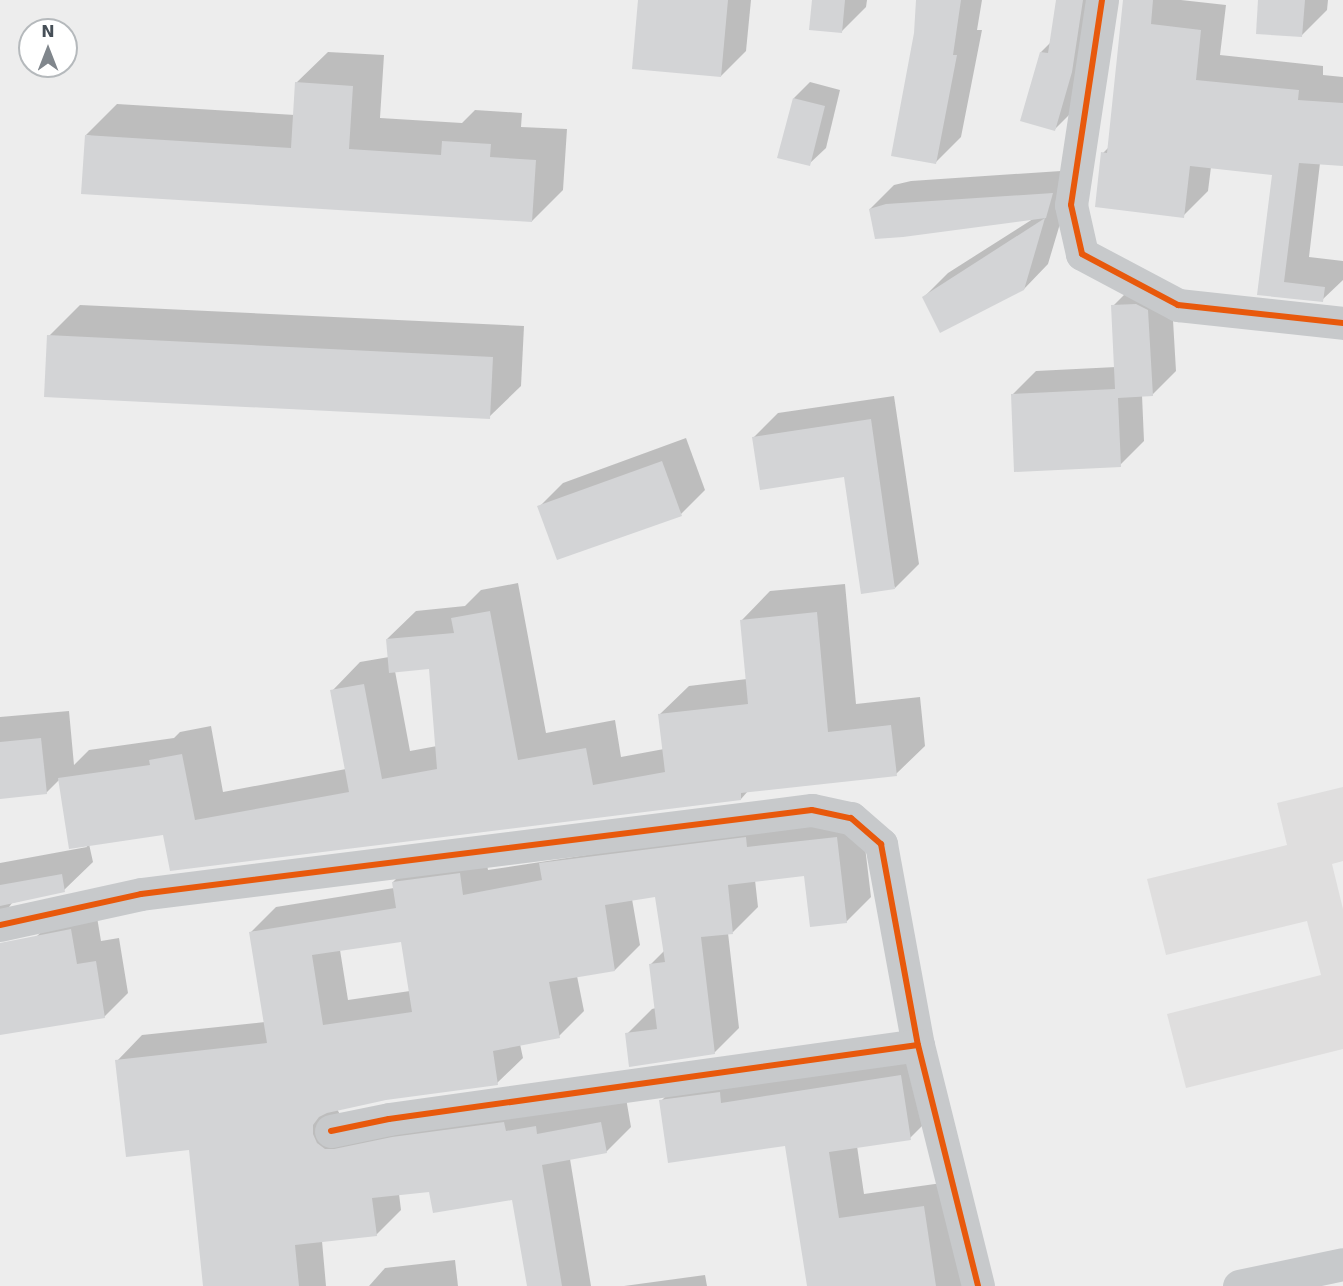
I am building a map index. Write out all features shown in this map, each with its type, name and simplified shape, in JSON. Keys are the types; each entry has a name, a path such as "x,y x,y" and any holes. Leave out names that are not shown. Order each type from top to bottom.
{"street":[{"path":"1102,0 1071,206 1082,254 1178,305 1343,323"},
{"path":"0,925 141,894 812,810 851,819 881,844 918,1045 978,1286"},
{"path":"331,1131 389,1119 918,1045"},
{"path":"1239,1286 1294,1280 1343,1264"}],"shaded area":[{"path":"1343,787 1343,861 1332,864 1343,909 1343,1049 1186,1088 1167,1014 1321,975 1307,921 1166,955 1147,879 1287,845 1277,803"}],"building":[{"path":"638,0 728,0 721,77 632,69"},
{"path":"812,0 845,0 842,33 809,30"},
{"path":"916,0 961,0 953,55 957,55 936,164 891,156 914,33"},
{"path":"1056,0 1083,0 1072,72 1055,131 1020,121 1040,52 1048,53"},
{"path":"1123,0 1153,0 1151,24 1201,30 1196,80 1299,90 1298,100 1343,103 1343,166 1299,163 1284,282 1325,287 1323,302 1257,295 1272,175 1190,166 1184,218 1095,207 1101,152 1107,153"},
{"path":"1258,0 1305,0 1302,37 1256,34"},
{"path":"295,82 353,86 349,149 441,155 442,141 491,144 490,157 536,160 532,222 81,194 85,135 291,148"},
{"path":"793,98 825,106 810,166 777,158"},
{"path":"1053,193 1046,218 903,237 875,239 869,209 886,204"},
{"path":"1045,218 1024,290 940,333 922,297"},
{"path":"1136,304 1148,310 1153,396 1118,398 1121,467 1014,472 1011,394 1115,389 1111,305"},
{"path":"47,335 493,357 490,419 44,397"},
{"path":"871,419 895,589 861,594 844,477 760,490 752,437"},
{"path":"662,461 682,516 557,560 537,506"},
{"path":"490,611 518,760 586,748 593,785 665,772 658,714 748,704 740,620 817,612 828,732 891,725 897,776 741,793 741,800 170,871 163,835 69,849 58,778 150,765 149,760 182,754 195,820 349,792 330,690 364,684 382,779 437,769 429,669 389,673 386,639 454,633 451,618"},
{"path":"41,738 47,794 0,799 0,742"},
{"path":"746,837 747,847 837,837 847,923 810,927 804,876 728,885 733,934 701,937 715,1054 629,1067 625,1033 657,1029 649,964 665,962 655,897 605,905 615,971 549,982 560,1038 493,1051 498,1085 386,1100 327,1113 319,1117 313,1125 313,1134 317,1143 325,1149 334,1149 392,1137 504,1122 506,1131 536,1126 537,1134 601,1122 607,1153 542,1165 562,1286 527,1286 512,1200 433,1213 429,1192 372,1198 377,1236 295,1245 299,1286 203,1286 189,1150 126,1157 115,1060 267,1043 249,932 396,908 392,882 460,873 463,895 542,880 539,863","holes":["401,942 412,1012 323,1025 312,955"]},
{"path":"62,874 65,892 0,906 0,885"},
{"path":"71,929 77,964 96,961 105,1018 0,1035 0,943"},
{"path":"901,1075 911,1140 829,1152 839,1218 924,1206 936,1286 807,1286 785,1146 668,1163 659,1100 720,1092 721,1103"}],"cycle path":[{"path":"1102,0 1071,205 1082,254 1178,305 1343,323"},
{"path":"0,925 141,894 812,810 851,818 881,844 918,1045 978,1286"},
{"path":"331,1131 389,1119 918,1045"}]}
